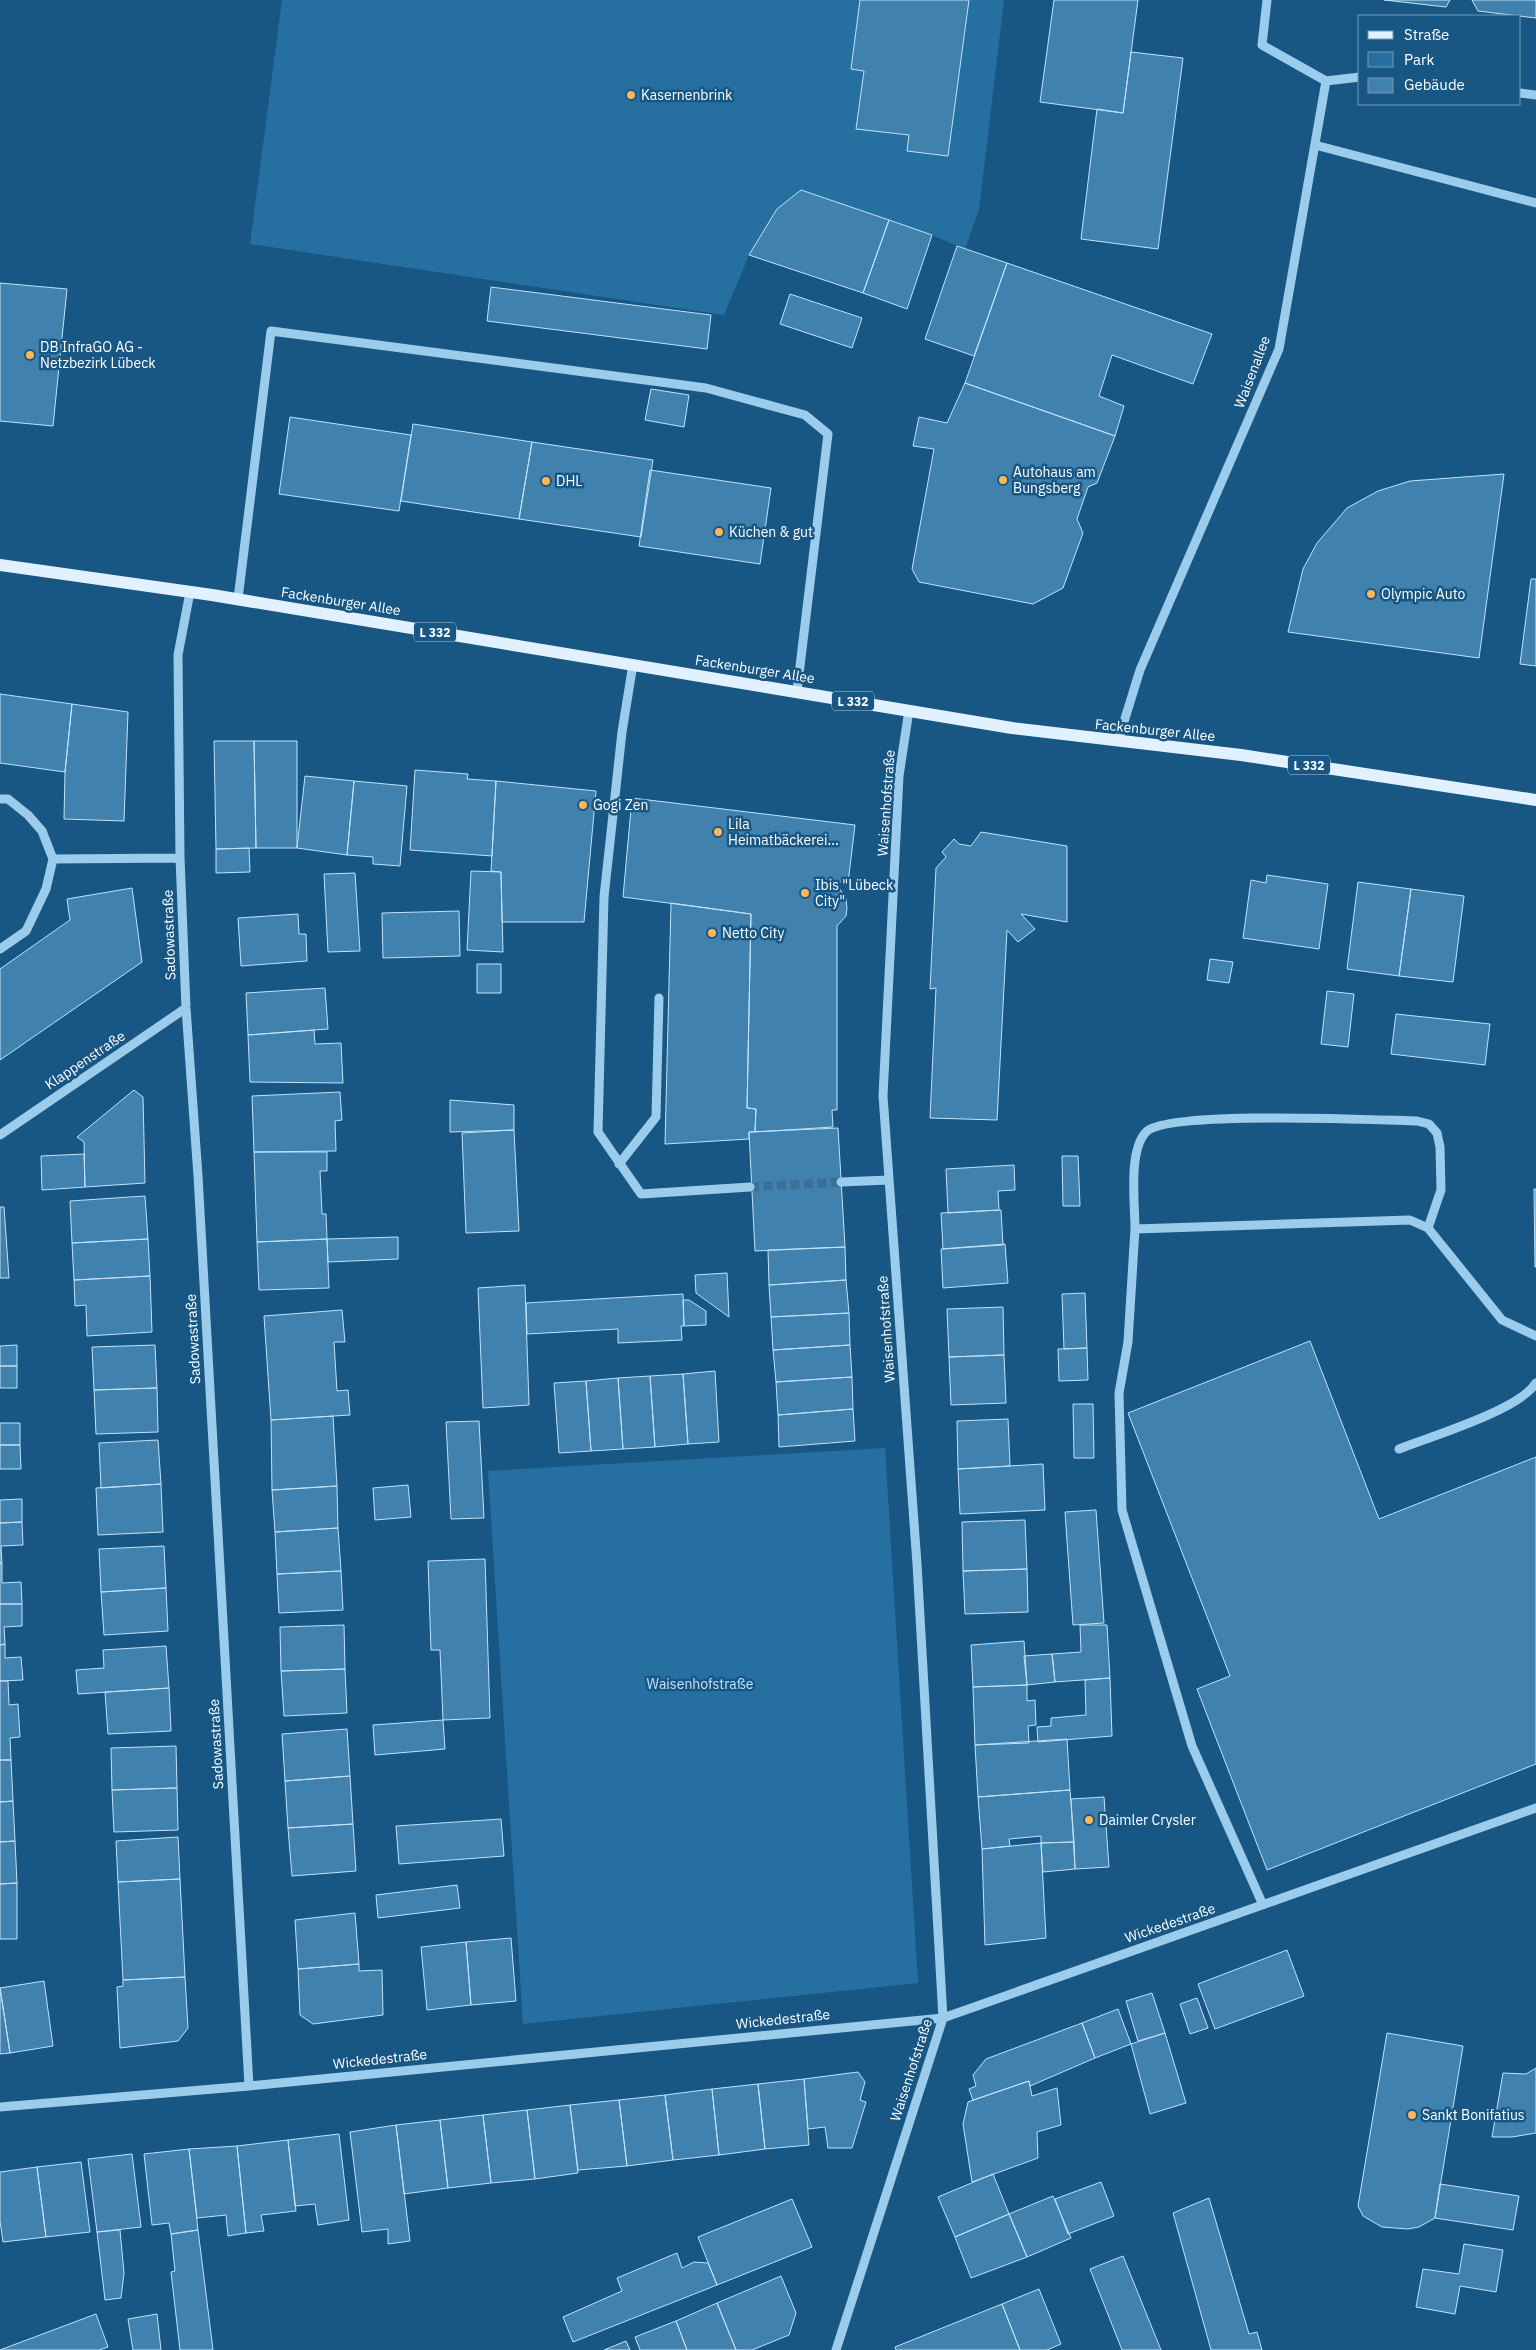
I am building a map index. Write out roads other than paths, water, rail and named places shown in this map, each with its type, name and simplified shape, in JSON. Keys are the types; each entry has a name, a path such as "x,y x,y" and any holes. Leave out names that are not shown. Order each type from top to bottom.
{"main road":[{"name":"Fackenburger Allee","path":"0,565 238,599 1012,728 1241,755 1536,800"}],"street":[{"path":"1267,0 1262,45 1326,81 1358,77"},
{"name":"Waisenallee","path":"1118,741 1140,670 1278,349 1326,81"},
{"path":"1521,92 1536,95"},
{"path":"1315,146 1536,203"},
{"path":"238,599 271,331 706,388 805,415 828,434 797,691"},
{"name":"Sadowastraße","path":"190,592 178,655 180,858 186,1008 198,1176 249,2086"},
{"path":"633,664 622,732 604,897 598,1132 640,1194 750,1187"},
{"name":"Waisenhofstraße","path":"836,2350 943,2018 917,1564 884,1096 899,776 909,710"},
{"path":"0,799 8,799 38,826 42,831 52,859 46,889 26,931 0,949"},
{"path":"52,859 180,858"},
{"path":"619,1164 656,1117 659,998"},
{"name":"Klappenstraße","path":"0,1135 186,1008"},
{"path":"1262,1905 1192,1746 1122,1510 1119,1393 1128,1342 1135,1229 1134,1179 1138,1144 1147,1131 1157,1126 1187,1120 1221,1118 1417,1121 1429,1124 1437,1133 1440,1148 1441,1190 1428,1228"},
{"path":"841,1182 889,1180"},
{"path":"1135,1229 1410,1220 1428,1228 1502,1320 1536,1336"},
{"path":"1399,1449 1508,1406 1530,1391 1536,1382"},
{"name":"Wickedestraße","path":"0,2107 249,2086 943,2018 1536,1808"}],"tunnel":[{"path":"750,1187 841,1182"}],"place":[{"name":"Kasernenbrink","path":"631,95"},
{"name":"DB InfraGO AG - Netzbezirk Lübeck","path":"30,355"},
{"name":"Autohaus am Bungsberg","path":"1003,480"},
{"name":"DHL","path":"546,481"},
{"name":"Küchen & gut","path":"719,532"},
{"name":"Olympic Auto","path":"1371,594"},
{"name":"Gogi Zen","path":"583,805"},
{"name":"Lila Heimatbäckerei...","path":"718,832"},
{"name":"Ibis \"Lübeck City\"","path":"805,893"},
{"name":"Netto City","path":"712,933"},
{"name":"Daimler Crysler","path":"1089,1820"},
{"name":"Sankt Bonifatius","path":"1412,2115"}]}
